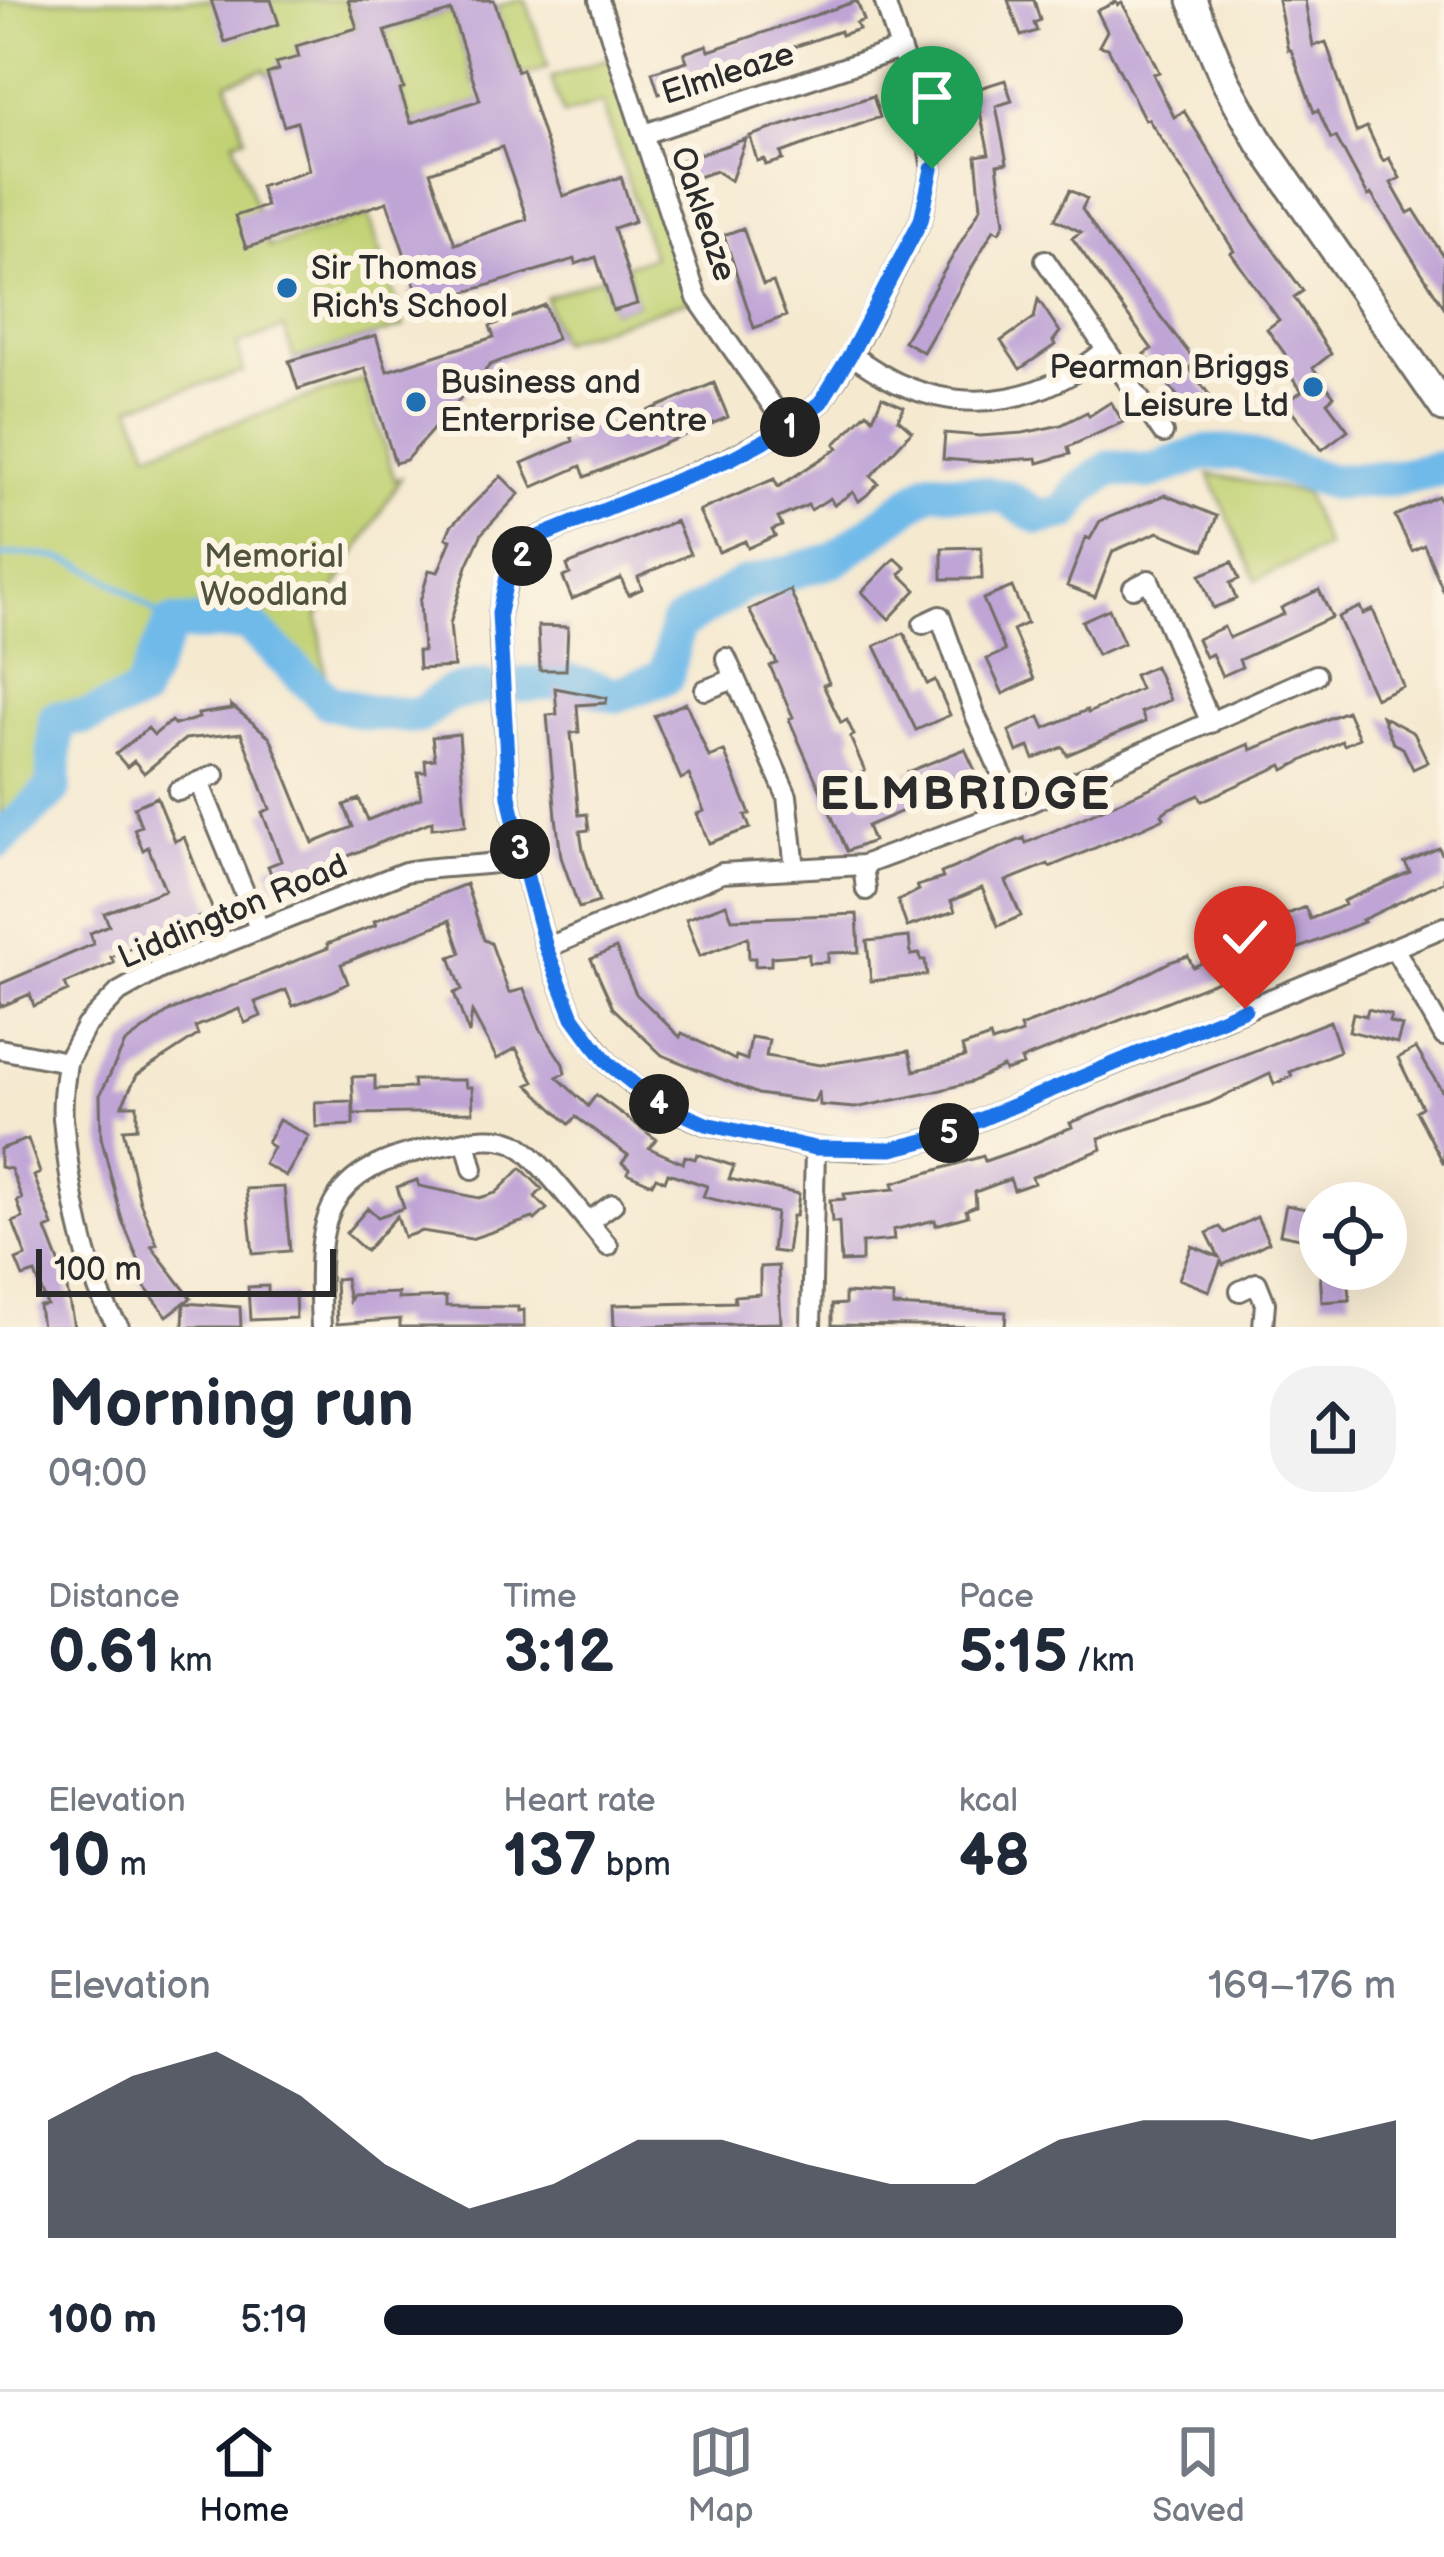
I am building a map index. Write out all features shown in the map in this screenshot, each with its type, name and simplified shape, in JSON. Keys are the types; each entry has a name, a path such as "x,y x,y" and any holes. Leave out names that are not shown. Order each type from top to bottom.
{"main road":[{"path":"1198,8 1226,80 1257,138 1444,408"}],"street":[{"name":"Oakleaze","path":"599,0 698,298 788,428"},
{"path":"884,0 923,117 932,169 921,220 821,402 788,428 732,458 539,537 508,572 499,613 509,796 546,948 573,1017 609,1064 656,1102 706,1124 815,1148 892,1149 936,1138 1444,927"},
{"name":"Elmleaze","path":"644,134 900,49"},
{"path":"1045,260 1163,433"},
{"path":"850,355 901,384 938,396 974,400 1046,390 1073,377 1106,350"},
{"path":"1150,580 1211,723"},
{"path":"940,616 976,717 1016,808"},
{"path":"726,658 787,796 795,869"},
{"path":"546,948 722,872 863,865 1016,808 1316,675"},
{"path":"705,690 734,679"},
{"path":"178,790 207,779 259,928"},
{"name":"Liddington Road","path":"67,1062 86,1026 119,992 160,969 405,872 522,859"},
{"path":"863,865 866,890"},
{"path":"1394,948 1444,1036"},
{"path":"0,1049 67,1062 62,1115 86,1255 108,1313 119,1327"},
{"path":"321,1327 318,1259 324,1223 336,1196 368,1167 486,1138 520,1145 608,1246"},
{"path":"466,1142 473,1169"},
{"path":"811,1327 815,1148"},
{"path":"588,1222 613,1204"},
{"path":"1257,1282 1265,1303 1263,1327"}],"green space":[{"name":"Memorial Woodland","path":"0,0 348,0 357,28 297,47 299,57 267,74 265,69 227,82 245,137 234,141 269,247 369,215 404,327 294,359 284,328 237,345 244,372 131,406 149,452 363,379 395,480 401,478 318,616 329,702 248,624 171,624 139,695 86,717 57,718 53,789 0,840"},
{"path":"526,0 548,67 524,76 517,71 496,7"},
{"path":"451,11 474,83 485,99 411,123 385,31"},
{"path":"618,55 697,298 559,342 546,298 602,277 613,311 637,304 626,265 653,257 602,103 563,115 551,78"},
{"path":"1209,474 1305,493 1326,547 1256,580"}],"building":[{"path":"211,0 271,0 279,24 225,42"},
{"path":"348,0 494,0 563,196 621,177 635,221 614,228 637,304 613,311 596,257 576,264 575,259 416,307 411,290 416,288 387,202 246,248 235,216 266,206 260,186 309,170 297,122 284,126 267,74 279,70 276,63 299,57 296,46 357,28","holes":["451,11 480,100 411,123 385,31","502,147 527,219 455,244 430,172"]},
{"path":"1008,0 1034,0 1040,20 1034,23 1037,31 1021,36"},
{"path":"1278,0 1305,0 1313,46 1326,42 1356,132 1367,127 1383,161 1389,158 1400,178 1391,183 1408,213 1414,210 1444,257 1444,307 1371,194 1368,196 1336,137 1331,139 1318,110 1314,112 1288,50"},
{"path":"857,1 864,20 856,23 859,29 841,35 840,31 659,94 652,72 687,61 684,53 707,45 709,51"},
{"path":"1122,3 1146,45 1159,72 1153,74 1174,117 1184,111 1251,219 1303,291 1294,297 1331,354 1313,368 1334,396 1327,402 1348,430 1322,450 1286,403 1302,391 1278,360 1285,354 1267,329 1279,320 1145,120 1108,48 1099,46 1107,31 1097,11"},
{"path":"1005,80 1012,101 996,106 1007,163 997,165 1005,222 1000,232 994,229 923,352 904,341 981,207 976,156 989,154 980,112 974,113 967,92"},
{"path":"873,96 880,117 781,153 783,160 766,165 764,159 757,161 750,136"},
{"path":"746,139 731,181 716,171 689,180 682,160"},
{"path":"1070,190 1087,199 1082,209 1108,249 1196,362 1189,368 1214,401 1194,417 1144,354 1152,349 1072,238 1081,232 1055,219"},
{"path":"743,228 763,285 773,282 786,316 754,328 724,235"},
{"path":"1038,299 1060,332 1055,345 1020,369 1001,341 1034,318"},
{"path":"545,305 557,339 490,365 406,460 395,463 365,368 298,389 289,361 376,335 387,371 494,337 490,326"},
{"path":"714,383 728,417 585,477 581,466 533,487 522,463 573,441 571,435 588,428 586,425 603,419 610,427"},
{"path":"882,397 904,407 898,419 912,431 871,476 878,483 867,495 859,501 853,492 834,505 830,498 811,510 808,505 778,518 782,526 772,530 775,536 748,548 745,541 719,552 699,511 774,479 778,487 838,448 835,444 867,412 873,418"},
{"path":"1111,402 1123,422 1068,447 1070,454 1038,463 1037,458 943,459 945,433 1023,433 1061,425 1087,412 1089,416"},
{"path":"501,476 519,494 482,533 467,566 450,624 454,667 419,669 418,651 423,651 420,602 429,570 438,572 451,540 446,538 451,526"},
{"path":"1165,495 1217,516 1204,550 1158,532 1113,551 1095,597 1067,586 1086,537 1090,539 1100,521"},
{"path":"1438,496 1444,510 1444,593 1424,545 1412,551 1395,516"},
{"path":"676,521 690,554 638,577 642,589 628,595 621,578 572,599 563,577 570,574 567,565"},
{"path":"981,547 982,579 942,579 942,548"},
{"path":"895,558 906,568 900,574 916,590 889,619 862,592"},
{"path":"1232,562 1239,579 1230,583 1236,599 1213,608 1200,575"},
{"path":"1012,587 1027,623 1013,630 1034,679 1003,694 987,659 1005,651 983,599"},
{"path":"790,590 829,683 823,685 841,723 847,720 854,735 850,737 865,771 853,776 867,805 904,789 911,782 907,772 965,749 979,779 867,826 873,841 847,851 789,719 793,717 770,666 777,663 749,610"},
{"path":"1319,590 1332,617 1239,660 1242,667 1222,676 1212,654 1205,657 1197,639 1224,627 1229,638 1284,614 1281,608"},
{"path":"1360,607 1363,614 1373,610 1403,686 1375,698 1338,617"},
{"path":"1109,609 1124,643 1097,655 1082,621"},
{"path":"538,626 568,627 566,670 540,670"},
{"path":"904,633 927,684 935,680 950,715 916,730 875,646"},
{"path":"1155,666 1170,700 1141,712 1145,722 1067,755 1063,747 1034,759 1029,747 1017,752 1009,731 1040,717 1045,728 1088,713 1140,689 1134,675"},
{"path":"555,688 607,698 606,703 577,705 579,732 571,733 579,815 587,814 589,830 580,831 583,850 599,902 579,908 561,857 556,817 547,715 557,714"},
{"path":"686,703 709,757 724,751 750,814 745,815 750,828 709,843 697,814 704,811 689,775 681,779 654,716"},
{"path":"231,705 270,737 313,843 353,827 344,805 359,799 368,820 421,798 418,772 426,772 425,760 435,759 432,737 459,734 466,825 432,828 432,821 276,886 268,866 281,861 262,812 270,809 241,733 185,739 144,773 134,761 127,767 116,754 148,728 154,735 171,721 175,725 199,718 198,714 232,709"},
{"path":"1347,711 1359,738 1344,745 1342,741 1284,770 1282,765 1202,801 1199,795 1140,829 1006,881 1021,916 998,926 982,888 951,901 955,911 907,927 898,901 919,890 917,886 943,878 941,873 1024,838 1026,843 1249,744 1251,750"},
{"path":"1382,716 1414,733 1428,762 1413,769 1403,748 1393,743"},
{"path":"157,797 175,841 184,837 213,911 111,957 114,963 65,984 68,991 34,1006 30,994 0,1007 0,984 94,944 90,933 109,925 104,913 165,890 148,847 143,850 134,829 141,826 134,807"},
{"path":"1439,848 1444,881 1364,922 1021,1060 1023,1065 1005,1071 1003,1067 934,1092 855,1108 820,1105 819,1091 814,1102 758,1094 662,1055 613,1008 591,959 616,948 636,994 680,1037 682,1033 735,1060 736,1056 747,1060 751,1037 769,1040 766,1056 820,1065 909,1051 914,1071 965,1057 962,1047 990,1037 992,1043 1022,1033 1020,1027 1108,994 1170,962 1188,956 1193,967 1230,950 1224,937 1271,916 1273,920 1305,907 1310,919 1345,905 1343,901 1410,872 1405,863"},
{"path":"466,884 484,940 491,943 509,993 524,989 541,1030 563,1064 565,1073 557,1077 588,1106 596,1095 656,1139 649,1148 683,1163 685,1156 695,1159 697,1154 734,1166 729,1179 799,1194 787,1253 772,1251 776,1213 703,1197 707,1186 668,1173 665,1181 656,1177 652,1184 627,1173 622,1163 628,1155 576,1117 569,1124 528,1085 534,1082 516,1048 497,1059 472,1012 469,1034 454,993 462,990 450,957 461,953 450,920 341,964 348,983 333,991 293,1006 286,990 255,1002 261,1016 245,1023 239,1009 195,1027 198,1035 137,1075 122,1105 137,1105 137,1128 123,1129 140,1202 157,1244 151,1246 191,1298 167,1316 132,1270 140,1264 122,1220 101,1137 100,1095 125,1043 171,1010 328,948 327,944 376,925 374,921"},
{"path":"726,904 732,919 857,914 859,952 828,953 828,962 809,963 809,954 771,957 771,965 755,966 755,958 749,958 748,937 700,956 686,919"},
{"path":"909,937 911,955 920,954 925,960 927,975 871,981 867,941"},
{"path":"1368,1009 1391,1015 1389,1022 1402,1026 1397,1043 1349,1031 1353,1013 1366,1016"},
{"path":"1330,1021 1340,1051 1290,1072 1292,1076 1274,1084 1270,1074 1209,1103 1099,1138 1102,1149 1032,1177 1034,1183 1014,1190 1010,1179 975,1192 976,1206 966,1210 968,1216 893,1230 894,1240 862,1243 862,1261 841,1262 839,1222 832,1222 830,1200 895,1189 893,1183 1028,1146 1072,1127 1070,1123"},
{"path":"1416,1048 1444,1095 1444,1164 1416,1111 1422,1107 1398,1058"},
{"path":"375,1076 375,1089 414,1088 413,1080 465,1080 466,1087 472,1087 473,1112 354,1114 352,1077"},
{"path":"353,1101 353,1125 316,1127 315,1102"},
{"path":"279,1120 309,1136 286,1176 264,1164 273,1147 267,1143"},
{"path":"28,1139 40,1173 34,1176 53,1226 46,1229 65,1278 74,1327 42,1327 39,1306 47,1305 35,1273 23,1277 16,1260 26,1256 13,1222 23,1218 17,1201 22,1199 11,1169 0,1167 0,1149"},
{"path":"521,1168 542,1189 535,1197 547,1209 535,1220 471,1239 422,1231 404,1237 397,1216 366,1251 346,1233 368,1208 378,1217 404,1208 397,1187 417,1180 419,1186 479,1198 496,1193"},
{"path":"284,1187 290,1251 253,1254 246,1189"},
{"path":"1286,1205 1299,1208 1299,1238 1280,1234"},
{"path":"1257,1217 1269,1242 1223,1265 1221,1261 1209,1291 1179,1279 1192,1246 1219,1257 1207,1233 1220,1227 1225,1233"},
{"path":"778,1266 781,1323 614,1327 613,1305 735,1302 734,1296 760,1294 760,1267"},
{"path":"345,1278 349,1301 352,1295 398,1293 398,1299 446,1297 446,1306 518,1307 524,1310 524,1327 400,1327 400,1319 337,1324 335,1279"},
{"path":"268,1286 268,1295 295,1294 296,1318 250,1320 248,1287"},
{"path":"1321,1290 1349,1290 1350,1300 1322,1302"},
{"path":"845,1293 893,1296 893,1306 1006,1312 1005,1327 832,1325 832,1305 845,1304"},
{"path":"184,1303 240,1307 241,1327 183,1327"}],"waterway":[{"path":"523,685 567,681 616,695 666,677 677,625 743,585 834,560 931,488 1005,497 1040,517 1066,512 1079,491 1111,468 1149,472 1207,452 1243,453 1331,482 1394,478 1444,468"},
{"path":"0,556 49,556 71,562 112,582 171,624"},
{"path":"0,840 53,789 56,718 86,717 139,695 171,624 247,623 329,702 366,712 419,716 448,694 483,687"}],"place":[{"name":"Sir Thomas Rich's School","path":"287,288"},
{"name":"Pearman Briggs Leisure Ltd","path":"1313,387"},
{"name":"Business and Enterprise Centre","path":"416,402"}],"district":[{"name":"ELMBRIDGE","path":"966,795"}],"route":[{"path":"932,169 921,220 821,402 788,428 732,458 539,537 508,572 499,613 509,796 546,948 573,1017 586,1036 609,1064 656,1102 706,1124 815,1148 892,1149 936,1138 1245,1009"}]}
